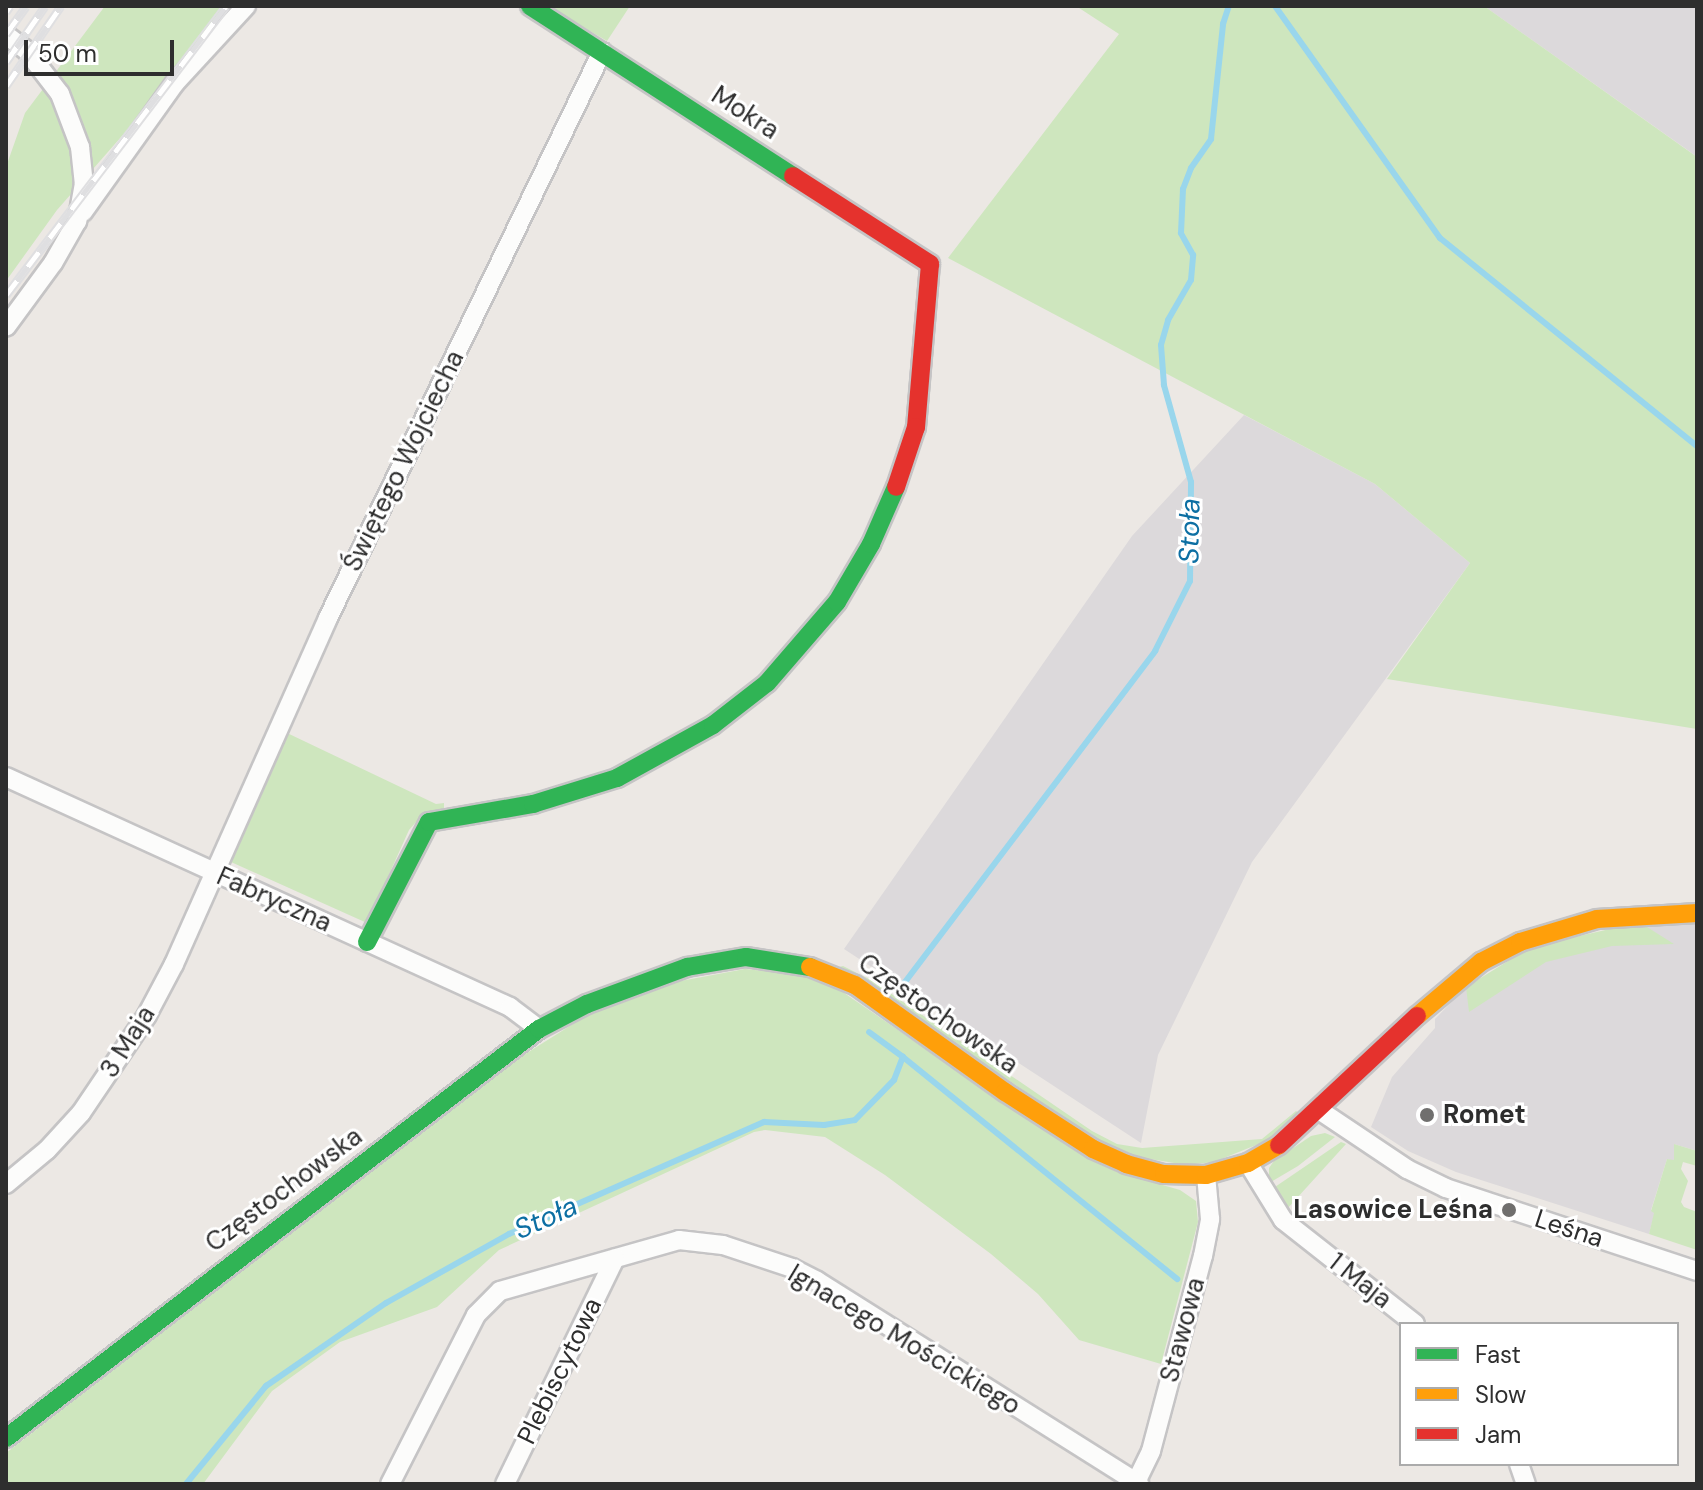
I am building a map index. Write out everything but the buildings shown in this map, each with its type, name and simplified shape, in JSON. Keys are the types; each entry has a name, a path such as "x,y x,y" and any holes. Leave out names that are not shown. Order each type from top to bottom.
{"street":[{"path":"6,327 175,83 246,6"},
{"name":"Mokra","path":"367,942 429,822 533,804 617,778 713,725 767,683 807,641 837,602 871,544 896,486 916,427 930,264 530,6"},
{"path":"6,35 45,73 72,119 84,183 77,221"},
{"name":"Świętego Wojciecha","path":"214,874 321,632 602,52"},
{"name":"Fabryczna","path":"6,777 510,1007 539,1029"},
{"name":"3 Maja","path":"6,1184 47,1150 117,1064 174,964 214,874"},
{"name":"Częstochowska","path":"6,1438 539,1029 587,1004 687,967 746,957 794,961 818,968 855,985 1005,1092 1093,1149 1126,1164 1164,1174 1206,1175 1248,1163 1289,1139 1440,993 1481,962 1520,942 1597,919 1697,913"},
{"name":"Leśna","path":"1319,1110 1407,1169 1446,1188 1697,1271"},
{"name":"1 Maja","path":"1248,1163 1283,1220 1412,1322"},
{"name":"Stawowa","path":"1137,1483 1151,1451 1203,1256 1210,1219 1206,1175"},
{"name":"Ignacego Mościckiego","path":"390,1484 476,1315 500,1291 660,1243 701,1241 792,1268 1137,1483"},
{"name":"Plebiscytowa","path":"505,1484 615,1258"}],"shaded area":[{"path":"1484,6 1697,6 1697,157 1689,151"},
{"path":"1244,415 1375,484 1470,563 1252,862 1158,1055 1141,1143 844,949 1132,536"},
{"path":"1697,923 1697,1151 1674,1144 1677,1151 1674,1161 1667,1159 1651,1210 1655,1212 1649,1234 1456,1172 1408,1151 1371,1127 1392,1077 1435,1028 1435,1019 1466,987 1610,929"}],"green space":[{"path":"105,6 236,6 57,210 6,281 6,167 25,113"},
{"path":"548,6 630,6 607,41"},
{"path":"1076,6 1484,6 1697,157 1697,729 1387,679 1470,563 1375,484 948,258 1119,34"},
{"path":"285,732 436,804 444,803 444,808 416,822 409,830 367,923 231,862"},
{"path":"1647,927 1674,944 1612,946 1546,962 1469,1012 1466,987 1531,947 1610,929"},
{"path":"843,966 871,980 1092,1131 1117,1144 1142,1148 1262,1139 1296,1111 1300,1114 1271,1139 1214,1162 1186,1165 1132,1156 1095,1138 839,967"},
{"path":"745,969 805,975 834,986 1042,1129 1117,1172 1180,1190 1196,1201 1198,1222 1161,1364 1079,1340 1038,1294 991,1254 885,1175 825,1137 765,1130 754,1132 499,1250 437,1307 340,1342 272,1391 203,1484 6,1484 6,1453 511,1063 581,1019 659,985"},
{"path":"1325,1133 1335,1137 1298,1166 1269,1183 1269,1168 1274,1161 1311,1136"},
{"path":"1341,1142 1346,1144 1287,1209 1284,1208 1272,1189"},
{"path":"1674,1144 1697,1151 1697,1166 1683,1162 1681,1169 1688,1181 1681,1202 1684,1207 1697,1212 1697,1250 1649,1234 1654,1213 1651,1211 1667,1159 1674,1160"}],"waterway":[{"name":"Stoła","path":"902,986 1155,651 1190,581 1191,482 1164,385 1161,345 1168,320 1191,280 1193,255 1181,233 1183,189 1191,168 1211,139 1223,24 1229,6"},
{"path":"1275,6 1440,238 1697,446"},
{"name":"Stoła","path":"186,1484 266,1386 386,1303 509,1234 764,1122 824,1125 855,1120 894,1080 903,1057 869,1032"},
{"path":"903,1057 1177,1279"}],"railway":[{"path":"6,12 10,6"},
{"path":"6,34 26,6"},
{"path":"6,62 45,6"},
{"path":"6,86 61,6"},
{"path":"6,295 226,6"}],"traffic: fast":[{"path":"530,6 793,176"},
{"path":"367,942 429,822 533,804 617,778 713,725 767,683 837,602 871,544 896,487"},
{"path":"6,1438 539,1029 587,1004 687,967 746,957 810,967"}],"traffic: slow":[{"path":"1417,1016 1481,962 1520,942 1597,919 1697,913"},
{"path":"810,967 855,985 1005,1092 1093,1149 1126,1164 1164,1174 1206,1175 1248,1163 1279,1145"}],"traffic: jam":[{"path":"793,176 930,264 916,427 896,487"},
{"path":"1279,1145 1417,1016"}],"place":[{"name":"Romet","path":"1427,1115"},
{"name":"Lasowice Leśna","path":"1509,1210"}]}
